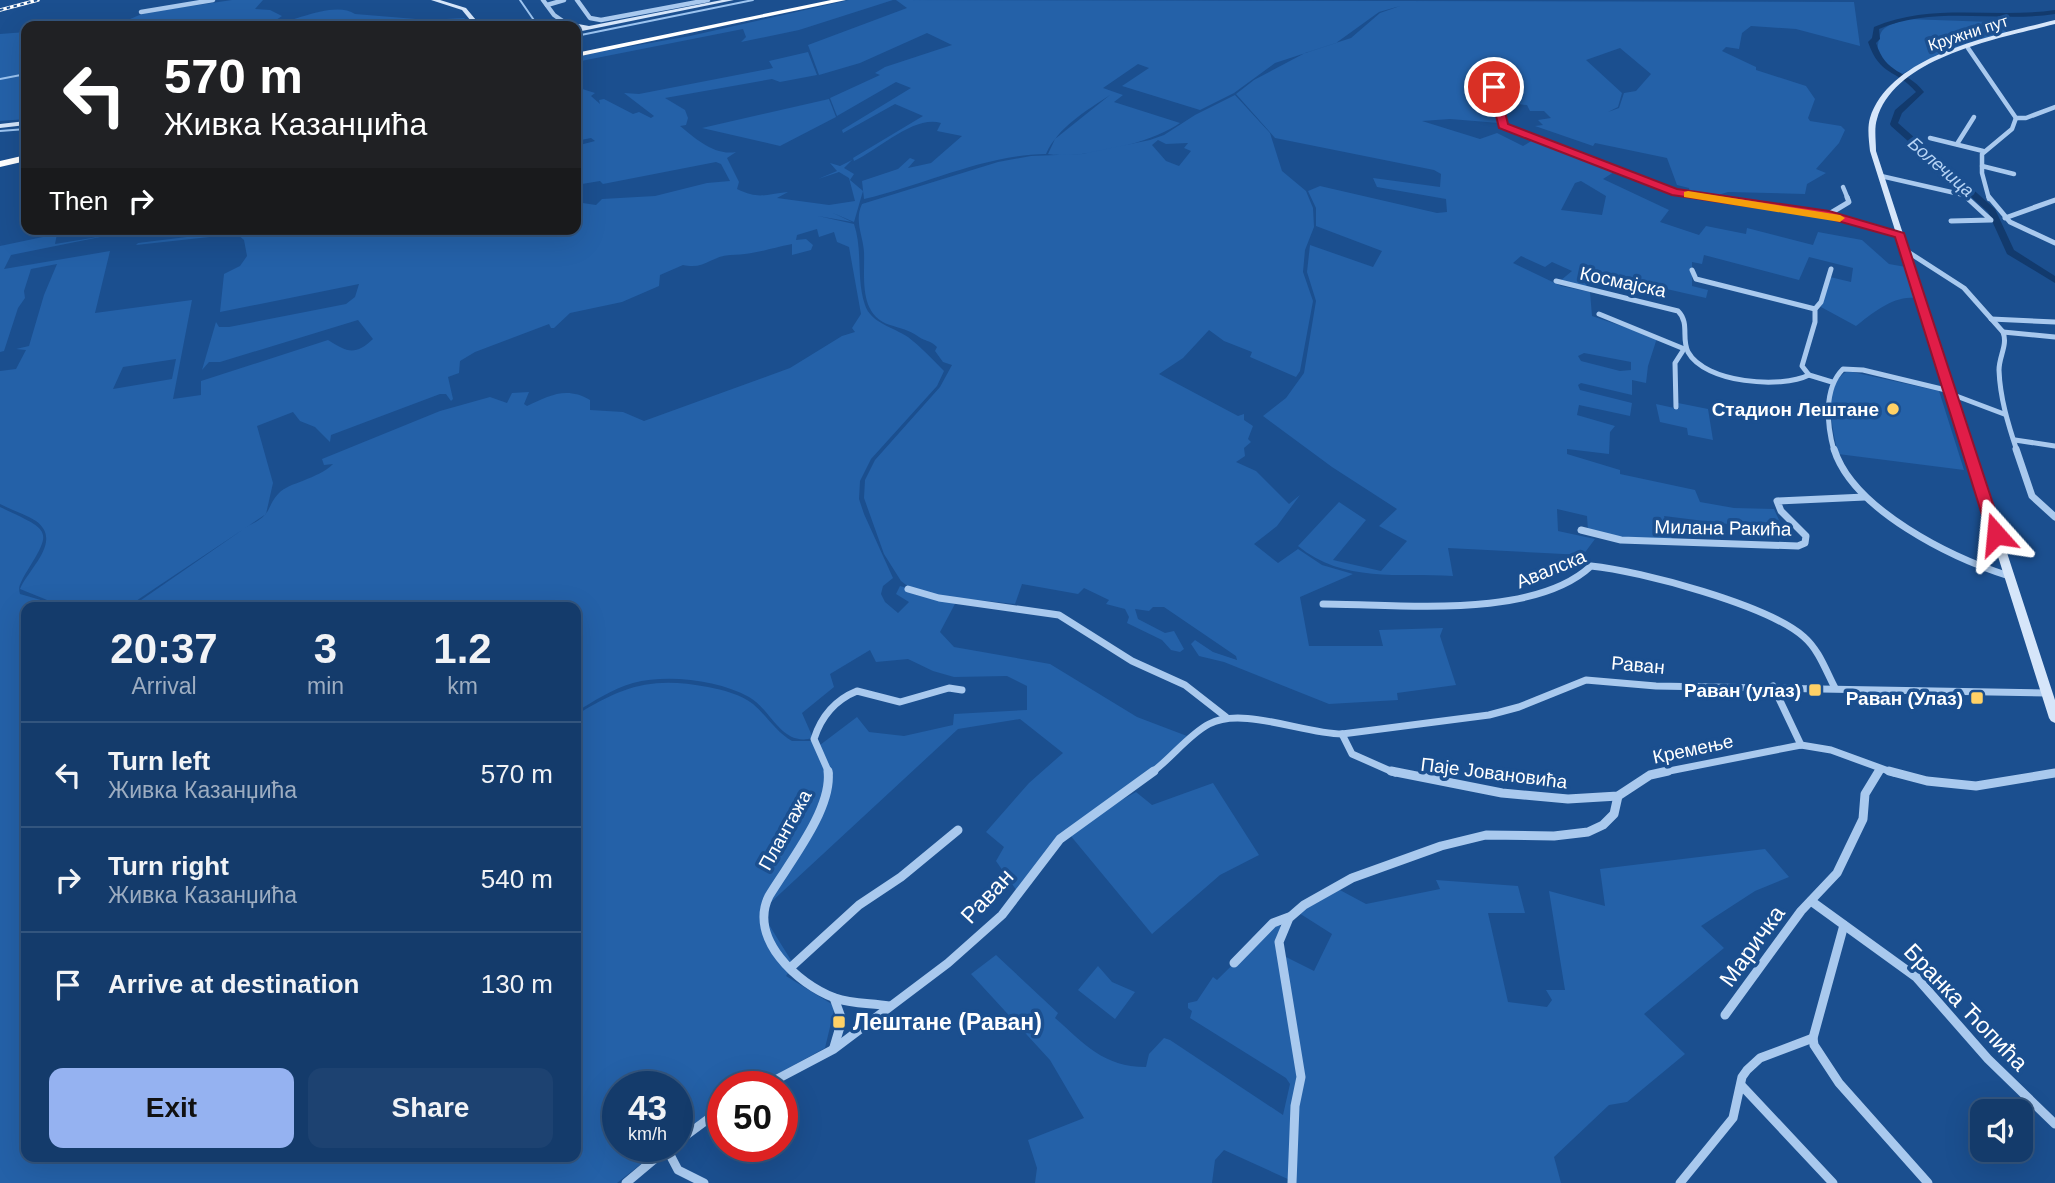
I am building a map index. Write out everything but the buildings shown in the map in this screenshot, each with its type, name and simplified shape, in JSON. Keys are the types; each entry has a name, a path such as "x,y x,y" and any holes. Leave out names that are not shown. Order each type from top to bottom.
{"highway":[{"path":"581,52 828,0"},
{"path":"581,52 842,0"},
{"path":"0,160 21,155"}],"main road":[{"path":"434,0 464,9 474,21"},
{"path":"701,6 723,0"},
{"path":"581,28 731,0"},
{"name":"Кружни пут","path":"2055,22 1934,60 1900,78 1883,96 1872,118 1872,146 1881,176 2010,576 2051,693 2055,718"},
{"path":"0,126 21,124"}],"street":[{"path":"141,12 213,0"},
{"path":"545,2 558,0"},
{"path":"545,2 564,0"},
{"path":"577,0 590,18 601,20 708,0"},
{"path":"691,4 696,0"},
{"path":"545,2 554,15 564,21"},
{"path":"554,15 554,21"},
{"path":"1968,48 2016,118"},
{"path":"1498,85 1494,87 1501,112 1500,123 1529,138 1676,192 1829,214 1900,235"},
{"path":"2016,118 2026,118 2055,107"},
{"path":"1957,144 1974,117"},
{"path":"2016,118 2012,129 1983,151 1982,166 1988,201 2005,218 2025,231 2055,243"},
{"path":"1930,138 1983,151"},
{"path":"1982,166 2014,174"},
{"path":"1881,176 1965,195 1991,220 1951,221"},
{"path":"1829,214 1849,202 1843,187"},
{"path":"2005,218 2055,200"},
{"path":"1905,250 1950,276 2003,332 2006,340 1998,367 2004,414 2032,496 2055,517"},
{"path":"1831,269 1821,302 1815,309 1815,323 1802,351 1801,366 1810,375 1832,382"},
{"path":"1692,270 1696,279 1815,309"},
{"name":"Космајска","path":"1556,281 1678,311 1684,317 1685,349"},
{"path":"1599,314 1685,349 1709,368 1761,382 1795,383 1810,375"},
{"path":"1991,318 2055,322"},
{"path":"2003,332 2055,337"},
{"path":"1676,407 1673,379 1675,363 1685,349"},
{"path":"2004,414 1950,393 1850,368 1843,369 1832,382 1829,423 1835,454 1850,482 1866,497 1928,540 2010,576"},
{"path":"2015,440 2055,446"},
{"name":"Милана Ракића","path":"1581,530 1621,540 1798,546 1805,543 1807,536 1781,511 1777,501 1834,496 1866,497"},
{"name":"Авалска","path":"1323,604 1496,604 1537,594 1577,579 1591,566 1611,568 1702,593 1792,629 1811,645 1835,688"},
{"name":"Раван","path":"908,589 939,598 1059,615 1132,661 1185,685 1226,717 1322,734 1342,734 1489,715 1541,699 1572,683 1595,679 1632,685 2051,693"},
{"path":"1773,687 1801,745"},
{"name":"Плантажа","path":"889,1006 835,998 813,988 790,968 760,924 762,910 824,798 829,771 814,739 823,716 844,697 857,691 900,702 949,688 962,690"},
{"name":"Раван","path":"792,1071 834,1049 948,963 1002,915 1060,839 1093,813 1152,774 1200,730 1226,717"},
{"name":"Паје Јовановића","path":"1342,734 1348,750 1358,757 1418,780 1502,793 1568,799 1618,796"},
{"name":"Кремење","path":"1234,963 1273,922 1290,917 1341,885 1434,847 1489,835 1548,838 1595,829 1614,814 1618,796 1650,775 1801,745 1827,748 1880,770 1918,780 1972,785 2013,782 2055,773"},
{"name":"Маричка","path":"1725,1015 1811,901 1838,873 1863,819 1865,794 1880,770"},
{"path":"790,968 859,905 901,877 958,830"},
{"name":"Бранка Ћопића","path":"1811,901 1916,977 1989,1059 2055,1124"},
{"path":"1290,917 1280,931 1279,942 1301,1077 1295,1106 1292,1183"},
{"path":"1844,925 1813,1038 1824,1062 1845,1092 1904,1151 1928,1183"},
{"path":"834,1049 842,1020 835,998"},
{"path":"1680,1183 1733,1118 1742,1077 1760,1058 1813,1038"},
{"path":"1742,1086 1833,1183"},
{"path":"626,1183 651,1162"},
{"path":"674,1162 678,1170 704,1183"}],"shaded area":[{"path":"232,0 263,0 255,9 270,10 282,16 274,21 126,21 144,13"},
{"path":"849,0 893,0 799,30 741,42 746,37 743,29 581,61 581,55 690,36"},
{"path":"896,0 1854,2 1860,46 1796,29 1751,26 1742,33 1739,49 1726,47 1722,51 1756,67 1756,70 1806,86 1815,99 1808,118 1810,121 1841,126 1845,130 1839,143 1816,169 1826,173 1807,184 1805,194 1728,192 1711,197 1690,194 1689,188 1677,185 1667,158 1595,143 1593,146 1535,126 1543,125 1538,120 1551,118 1544,111 1530,111 1527,105 1517,104 1514,100 1498,99 1499,123 1450,119 1422,121 1480,139 1497,133 1523,146 1533,140 1603,167 1614,172 1603,179 1669,210 1660,222 1699,235 1706,226 1746,234 1747,228 1813,245 1818,232 1862,240 1889,264 1906,267 1915,298 1891,302 1856,326 1821,307 1830,277 1851,282 1853,268 1809,257 1799,280 1704,255 1702,264 1692,262 1692,286 1708,290 1706,298 1636,282 1635,284 1599,277 1599,284 1587,282 1586,289 1560,281 1572,271 1552,262 1545,267 1521,256 1513,263 1561,286 1590,292 1592,316 1657,338 1646,383 1632,380 1632,395 1581,383 1578,385 1580,390 1632,403 1630,416 1579,405 1577,415 1615,426 1610,432 1609,454 1567,449 1567,454 1620,470 1620,474 1695,490 1700,502 1734,508 1774,509 1784,531 1664,516 1673,542 1621,539 1588,531 1587,516 1557,509 1558,531 1595,539 1583,555 1448,548 1453,576 1372,574 1334,566 1315,558 1298,546 1339,502 1366,520 1333,560 1381,571 1407,541 1379,526 1397,509 1332,467 1263,416 1286,398 1304,373 1316,301 1307,272 1310,245 1373,267 1382,251 1316,226 1316,208 1308,191 1320,186 1437,213 1447,212 1446,199 1377,187 1373,178 1440,187 1441,174 1434,170 1275,138 1236,94 1254,80 1304,53 1275,63 1234,93 1200,110 1122,86 1149,68 1138,64 1103,88 1123,95 1114,102 1180,123 1168,130 1136,143 1079,154 1048,154 1055,140 1046,154 1000,159 864,199 862,181 898,169 910,158 915,160 908,168 931,163 962,136 937,131 941,123 920,124 897,134 854,161 853,158 923,116 895,104 843,133 842,130 911,88 896,82 837,116 830,98 880,75 875,73 885,67 952,45 927,33 860,63 819,75 808,45 907,8","holes":["1400,6 1380,13 1351,38 1336,43 1379,12","1620,48 1651,74 1636,91 1624,93 1619,108 1608,112 1618,107 1622,93 1586,60","1110,95 1055,139 1074,120","1581,181 1606,196 1602,215 1561,210 1575,183","1584,353 1631,362 1631,370 1620,371 1581,361 1578,356"]},
{"path":"336,10 428,20 464,18 467,21 288,21"},
{"path":"1907,19 1992,22 2008,33 1939,55 1898,76 1877,54 1878,45 1883,29"},
{"path":"21,32 21,119 0,121 0,34"},
{"path":"808,52 817,75 780,82 772,79 665,98 685,110 688,118 686,125 680,126 692,136 713,149 736,152 727,158 739,182 737,189 751,194 788,192 777,198 829,205 855,201 849,178 839,172 818,179 837,171 830,163 840,166 852,160 844,168 854,174 850,180 863,191 854,222 833,213 852,222 818,216 854,224 862,295 868,311 877,320 908,337 944,371 937,386 871,459 860,481 859,499 864,514 893,578 883,586 881,594 885,602 898,613 909,602 896,594 900,586 956,602 940,632 954,647 1050,664 1137,717 1187,736 1165,759 1058,837 1017,891 996,861 1004,847 986,832 1029,783 1063,753 1020,719 958,729 769,904 766,920 794,965 786,976 835,1006 825,1048 783,1071 707,1071 707,1115 693,1125 693,1071 602,1071 602,1162 644,1162 617,1183 0,1183 0,507 30,522 43,534 40,550 19,590 20,594 48,602 21,602 21,1162 581,1162 581,712 624,690 639,686 654,683 688,684 743,698 792,741 812,741 820,745 857,717 869,732 904,736 953,725 954,714 1027,710 1027,686 1007,676 954,677 908,659 876,662 870,650 830,674 834,687 802,713 813,738 793,737 749,697 723,686 677,679 633,683 610,692 581,709 581,602 138,602 246,527 134,602 52,602 20,589 42,555 46,537 36,521 0,504 0,371 16,369 26,350 16,349 29,346 44,295 57,264 31,269 24,291 25,298 18,308 4,351 0,352 0,246 52,235 57,235 55,244 110,235 11,255 4,269 110,251 95,313 192,300 173,399 201,395 201,381 328,340 346,349 356,350 373,339 358,320 220,362 209,362 202,370 216,322 219,327 229,327 346,304 355,297 359,284 220,312 224,274 240,266 247,256 244,240 238,235 581,235 581,203 596,205 602,199 655,196 707,183 730,181 721,164 716,162 603,184 600,181 581,184 581,145 595,141 591,138 581,140 581,89 595,93 591,96 600,104 599,100 604,99 633,114 639,112 651,118 654,116 624,93 639,94 773,68 769,61","holes":["817,229 819,237 834,232 837,242 849,247 861,314 852,328 855,332 842,336 790,368 644,421 623,412 590,410 590,400 573,394 558,394 527,406 524,404 529,392 512,393 507,403 490,397 440,411 322,459 324,465 333,464 320,473 283,489 266,513 273,483 257,426 293,412 300,421 315,427 330,442 331,435 440,394 446,394 451,401 453,399 448,377 459,373 460,361 475,352 549,324 554,328 570,313 622,302 659,286 660,275 683,265 697,266 723,256 792,244 792,255 811,250 813,245 806,239 796,240 797,235","176,359 172,379 113,389 123,367"]},
{"path":"1235,95 1270,133 1282,171 1306,191 1313,208 1314,227 1305,250 1303,272 1313,301 1300,371 1296,377 1250,357 1252,352 1224,341 1209,330 1183,358 1159,374 1238,416 1244,414 1244,420 1253,426 1248,439 1251,442 1244,448 1245,456 1236,462 1256,471 1289,504 1300,495 1277,526 1254,544 1278,563 1298,549 1322,565 1353,574 1300,597 1309,646 1383,646 1379,630 1443,628 1440,636 1456,685 1397,693 1398,700 1329,704 1224,662 1199,656 1191,644 1195,640 1213,652 1237,660 1236,656 1164,607 1153,607 1149,611 1135,609 1138,619 1165,633 1174,631 1184,649 1180,652 1171,650 1162,640 1127,623 1129,617 1125,609 1106,604 1109,600 1084,588 1078,594 1022,584 1015,604 940,596 910,588 901,581 884,554 864,498 865,480 875,460 940,387 952,365 943,362 935,351 937,347 932,343 880,320 873,313 865,294 864,252 859,222 862,204 998,162 1031,156 1082,154 1150,140 1164,135 1195,115","holes":["1158,140 1166,144 1188,143 1184,148 1191,151 1179,166 1166,161 1152,145"]},
{"path":"829,99 836,117 780,146 702,128"},
{"path":"203,235 228,235 136,245"},
{"path":"1848,371 1939,391 1964,470 1838,454 1832,421 1832,397 1834,386"},
{"path":"1678,403 1708,409 1713,440 1688,435 1687,428 1660,422 1656,404 1679,409"},
{"path":"1213,783 1259,855 1220,875 1152,934 1070,835 1095,815 1136,792 1152,805"},
{"path":"1765,849 1789,877 1755,891 1701,926 1724,948 1644,1014 1685,1054 1627,1102 1609,1105 1554,1157 1561,1183 1295,1183 1297,1107 1302,1077 1282,955 1314,971 1332,934 1299,913 1338,889 1366,904 1440,889 1436,880 1518,886 1525,913 1488,913 1508,1002 1547,1007 1552,1000 1546,990 1565,990 1549,891 1605,906 1600,869"},
{"path":"1275,923 1281,927 1277,941 1299,1076 1290,1180 1224,1150 1215,1160 1212,1183 1035,1183 1037,1168 1028,1140 1084,1118 1050,1060 971,974 996,955 1058,1013 1055,1018 1086,1045 1106,1058 1131,1066 1146,1067 1149,1054 1164,1038 1283,1115 1290,1084 1286,1078 1190,1018 1192,1011 1188,1008 1188,1003 1197,1001 1213,977 1217,980"},
{"path":"1098,966 1112,982 1135,992 1115,1019 1078,990"}],"waterway":[{"path":"520,0 535,21"},
{"path":"581,35 753,0"},
{"name":"Болечица","path":"2055,12 2011,16 1917,16 1895,20 1876,28 1876,39 1872,42 1876,54 1887,69 1915,85 1920,92 1898,112 1894,124 1992,211 2010,252 2055,280"},
{"path":"0,79 21,75"},
{"path":"0,131 21,129"}],"railway":[{"path":"0,10 38,0"}],"slow traffic":[{"path":"1688,194 1829,214 1840,218"}],"place":[{"name":"Стадион Лештане","path":"1893,409"},
{"name":"Раван (улаз)","path":"1815,690"},
{"name":"Раван (Улаз)","path":"1977,698"},
{"name":"Лештане (Раван)","path":"839,1022"}],"route":[{"path":"1494,87 1501,112 1501,125 1636,180 1676,192 1779,209 1829,214 1885,233 1900,235 1996,534"}]}
